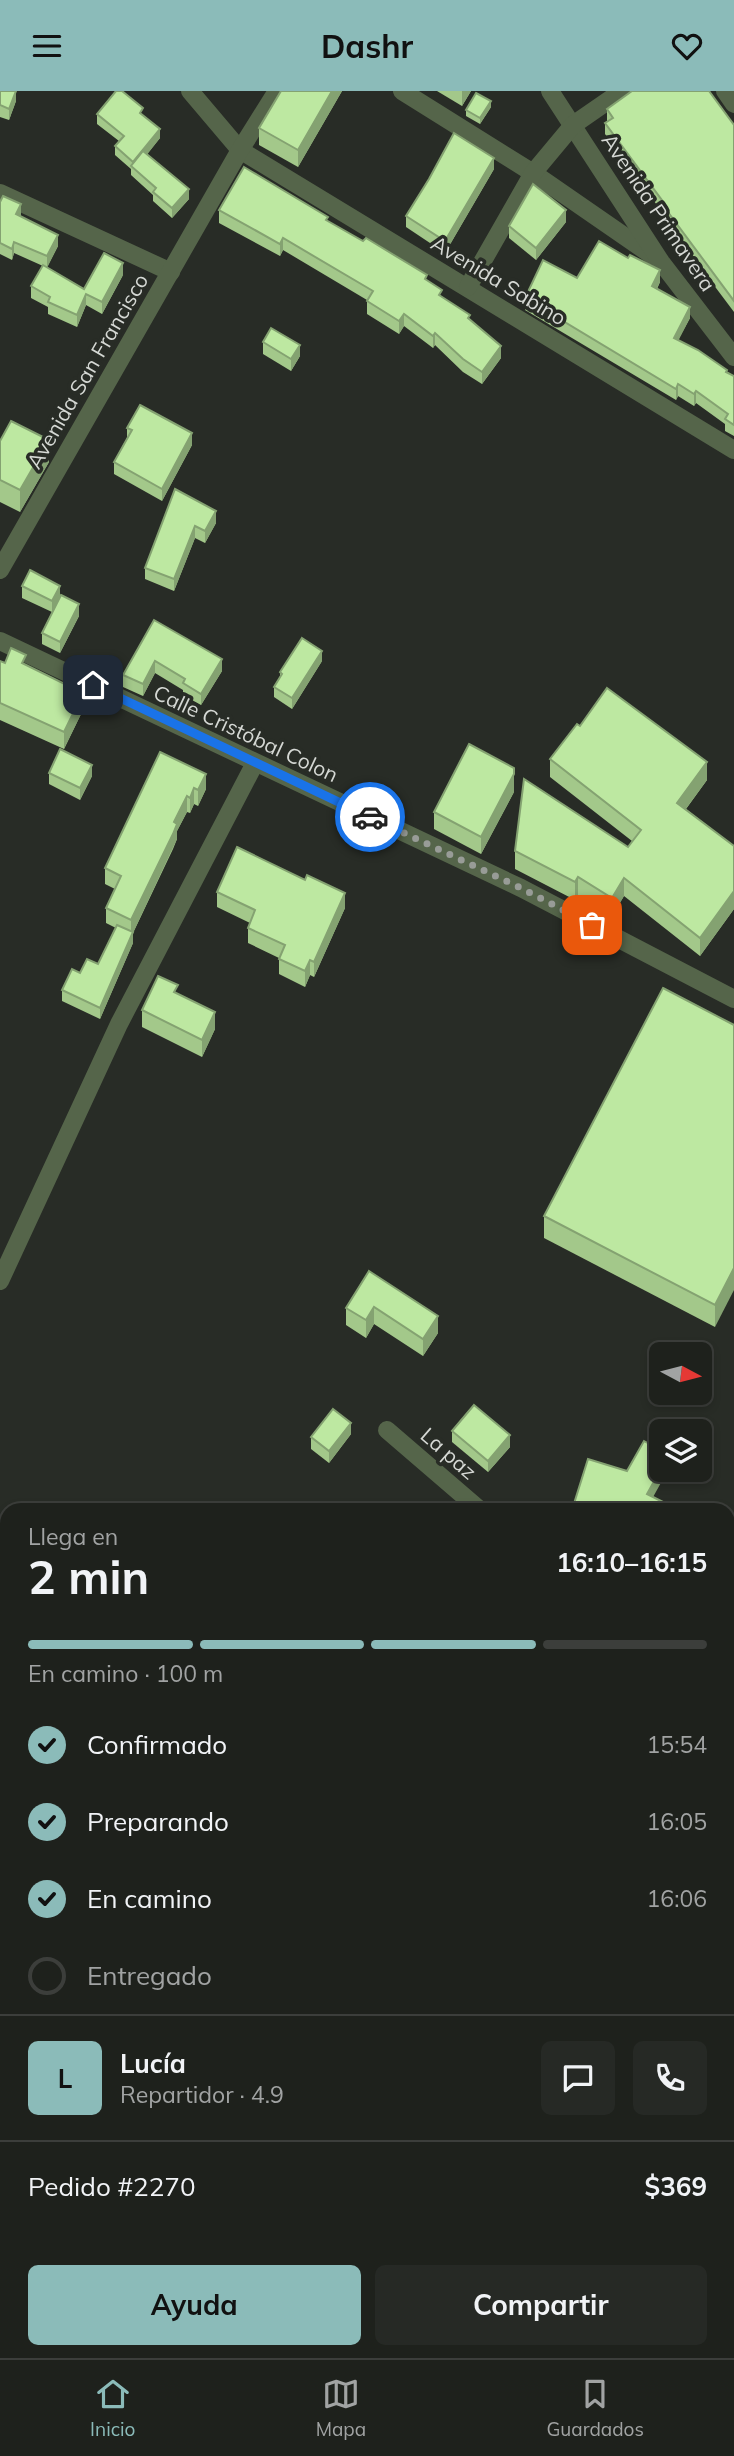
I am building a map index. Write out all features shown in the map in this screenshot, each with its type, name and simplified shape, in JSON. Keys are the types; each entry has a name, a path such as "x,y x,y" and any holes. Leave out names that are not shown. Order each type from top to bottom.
{"street":[{"name":"Avenida Sabino","path":"190,91 240,150 734,450"},
{"name":"Avenida San Francisco","path":"0,570 240,150 277,91"},
{"path":"402,91 533,173 661,262"},
{"name":"Avenida Primavera","path":"550,91 661,262 734,357"},
{"path":"468,287 533,173 573,125 622,91"},
{"path":"725,91 734,104"},
{"path":"0,193 171,272"},
{"name":"Calle Cristóbal Colon","path":"0,641 521,888 734,999"},
{"path":"0,1281 119,1024 255,762"},
{"name":"La paz","path":"387,1430 472,1503"}],"building":[{"path":"0,91 16,91 9,109 0,105"},
{"path":"116,91 122,91 143,108 140,113 160,129 133,162 115,146 124,136 97,114"},
{"path":"281,91 332,91 298,150 259,128"},
{"path":"632,91 709,91 734,125 734,301 605,123 613,118 607,109"},
{"path":"476,93 491,101 480,118 466,110"},
{"path":"454,133 494,158 445,241 406,216"},
{"path":"143,151 189,189 172,208 153,192 156,188 131,166"},
{"path":"244,167 328,217 326,220 363,241 366,238 427,275 425,279 442,290 439,295 470,315 468,318 501,346 482,372 463,359 435,333 433,336 404,314 399,321 367,301 373,291 283,238 280,244 219,210"},
{"path":"533,184 566,210 536,248 509,226"},
{"path":"3,196 21,204 16,214 58,235 47,256 14,242 12,249 0,243 0,202"},
{"path":"599,241 628,258 630,255 660,270 652,286 690,307 674,338 698,350 734,376 734,425 725,419 728,414 696,391 694,394 678,384 676,389 525,298 543,260 577,278"},
{"path":"104,253 123,263 102,302 86,294 77,315 48,302 50,297 31,286 43,265 84,289"},
{"path":"271,328 300,345 291,359 263,342"},
{"path":"140,405 192,433 162,489 114,462 132,430 127,428"},
{"path":"11,421 49,440 20,490 0,480 0,441"},
{"path":"175,489 216,511 205,531 195,526 174,579 145,568"},
{"path":"30,570 60,586 52,601 22,586"},
{"path":"61,595 79,604 60,642 42,633"},
{"path":"154,620 222,659 201,694 183,683 185,679 155,661 143,684 123,675"},
{"path":"302,638 322,651 292,698 274,687 282,674 280,672"},
{"path":"11,648 26,655 22,663 83,693 64,732 0,703 0,661 5,663"},
{"path":"607,688 707,762 677,803 734,846 734,891 700,938 624,878 612,898 578,877 575,882 515,851 524,779 628,847 641,830 550,759 577,724 580,726"},
{"path":"469,744 514,768 514,774 481,837 434,812"},
{"path":"60,749 92,765 80,788 49,773"},
{"path":"160,752 206,774 198,790 194,788 190,798 187,796 174,822 177,824 173,834 131,920 106,908 121,876 105,868"},
{"path":"237,847 305,880 307,875 345,893 314,962 310,960 305,971 279,959 285,945 248,928 255,910 217,892"},
{"path":"117,925 133,932 100,1008 62,990 72,969 80,973 87,959 98,964"},
{"path":"158,976 178,985 174,992 215,1012 202,1040 142,1010"},
{"path":"663,988 734,1025 734,1268 715,1305 544,1216"},
{"path":"369,1271 438,1316 423,1339 374,1307 366,1320 346,1308"},
{"path":"474,1405 510,1435 488,1461 452,1431"},
{"path":"333,1409 351,1423 329,1451 311,1437"},
{"path":"644,1441 649,1444 649,1482 654,1482 647,1494 663,1502 574,1503 588,1459 627,1471"}],"way so far":[{"path":"370,817 521,888 592,925"}],"route":[{"path":"93,685 370,817"}]}
